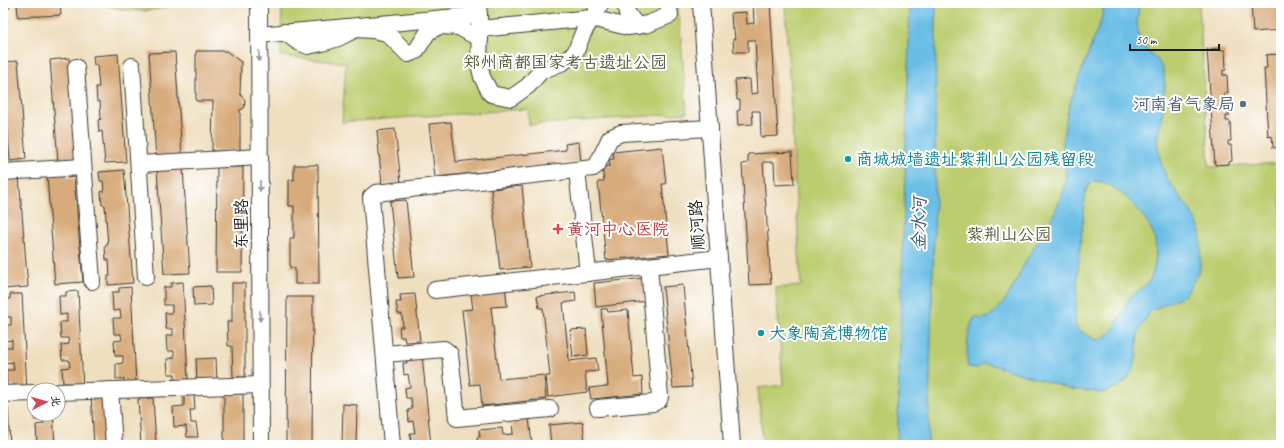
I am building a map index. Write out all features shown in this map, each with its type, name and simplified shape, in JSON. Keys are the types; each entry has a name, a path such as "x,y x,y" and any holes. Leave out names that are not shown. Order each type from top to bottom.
{"street":[{"name":"东里路","path":"259,3 261,445"},
{"path":"479,21 479,63 482,77 491,94 511,98 528,86 541,70 562,62 575,53 591,18 601,3"},
{"path":"625,3 627,12 637,26"},
{"path":"259,35 284,32 479,21 591,18 628,27 648,24 670,15 668,3"},
{"name":"顺河路","path":"701,3 732,445"},
{"path":"284,32 298,42 308,46 338,38 356,29 372,30 387,33 408,54 416,51 428,32 439,26 459,27 479,21"},
{"path":"132,66 146,277"},
{"path":"76,67 92,281"},
{"path":"392,445 371,197 376,193 593,168 597,165 610,138 621,133 710,128"},
{"path":"139,164 260,156"},
{"path":"3,172 83,167"},
{"path":"577,170 588,273"},
{"path":"435,290 719,258"},
{"path":"598,408 653,403 659,400 660,397 649,266"},
{"path":"385,354 444,349 450,354 458,418 550,409"},
{"path":"66,392 260,385"},
{"path":"110,390 114,445"},
{"path":"3,394 26,393"}],"green space":[{"path":"101,3 177,3 168,7 139,11 120,9"},
{"name":"郑州商都国家考古遗址公园","path":"282,3 678,3 687,113 529,125 528,109 342,122 346,63 281,56"},
{"name":"紫荆山公园","path":"785,3 1199,3 1209,167 1281,163 1281,445 763,445 758,388 783,385 776,288 801,286"}],"water":[{"name":"金水河","path":"910,3 936,3 935,201 928,445 897,445"},
{"path":"1103,3 1141,3 1137,23 1140,42 1150,54 1157,59 1163,69 1165,84 1164,105 1157,140 1160,159 1167,179 1192,213 1200,229 1201,242 1200,269 1185,295 1152,310 1138,333 1137,356 1133,370 1125,382 1102,393 1071,389 989,364 983,364 977,368 968,367 967,356 968,335 974,318 986,318 1000,307 1013,288 1063,193 1065,184 1065,170 1063,148 1066,118 1076,86 1099,25","holes":["1093,181 1102,182 1120,192 1143,216 1155,238 1156,255 1153,273 1149,281 1127,301 1124,310 1114,328 1106,336 1097,340 1078,330 1075,323 1078,270 1086,190"]}],"building":[{"path":"3,3 12,3 6,13 3,14"},
{"path":"17,3 60,3 61,15 18,17"},
{"path":"753,3 770,3 778,136 761,137 760,111 752,111 753,124 738,125 737,111 740,110 740,100 737,100 735,80 750,79 751,94 758,93 755,40 748,40 748,52 734,52 733,39 735,39 734,29 732,29 731,13 746,12 747,24 754,23"},
{"path":"1251,3 1281,3 1281,30 1253,32"},
{"path":"1221,48 1221,50 1225,50 1226,70 1223,70 1223,75 1227,75 1228,93 1224,93 1225,98 1228,97 1229,116 1226,116 1226,121 1230,121 1231,141 1228,141 1228,145 1231,145 1232,161 1229,162 1229,164 1215,165 1207,49"},
{"path":"196,51 226,51 241,62 240,94 245,100 244,108 240,110 240,151 212,151 213,101 196,101"},
{"path":"175,52 182,156 156,158 149,53"},
{"path":"118,54 126,162 105,163 102,131 99,132 98,120 101,119 100,101 97,102 96,87 99,87 97,65 94,65 93,56"},
{"path":"1281,54 1281,147 1273,148 1272,136 1268,137 1264,68 1267,68 1266,55"},
{"path":"69,58 77,159 58,161 50,60"},
{"path":"18,61 26,159 10,161 3,62"},
{"path":"451,122 456,162 566,150 565,144 579,142 581,162 435,177 429,124"},
{"path":"395,129 401,183 382,185 377,131"},
{"path":"662,147 666,184 662,184 669,254 606,260 598,182 604,181 602,167 610,166 609,160 614,159 613,152"},
{"path":"792,152 794,184 775,185 774,162 763,162 771,284 749,285 742,164 748,163 748,154"},
{"path":"294,165 318,165 319,284 295,284 295,268 290,268 290,238 294,238 294,206 289,206 289,180 294,180"},
{"path":"217,167 243,167 242,272 216,272"},
{"path":"183,168 190,273 164,274 157,169"},
{"path":"124,170 133,283 108,285 108,276 110,276 109,260 106,260 105,245 108,245 105,205 102,205 101,192 104,191 103,181 100,181 99,172"},
{"path":"67,173 67,178 74,177 83,282 55,284 47,175"},
{"path":"19,177 28,287 3,289 3,178"},
{"path":"522,186 530,267 500,270 491,189"},
{"path":"406,200 414,277 398,278 390,201"},
{"path":"645,278 647,301 596,307 594,283"},
{"path":"183,282 188,379 175,380 175,374 168,374 167,359 174,358 174,351 167,351 166,336 173,335 173,329 166,329 165,313 172,313 172,305 164,305 164,287 171,287 171,283"},
{"path":"232,283 245,283 245,377 233,377 232,346 228,346 227,322 232,322"},
{"path":"505,285 507,306 491,307 499,379 544,375 546,399 482,406 480,384 470,385 462,310 473,309 470,288"},
{"path":"683,285 692,387 673,388 663,287"},
{"path":"211,286 212,305 194,306 193,287"},
{"path":"131,287 136,384 124,385 124,379 116,379 116,364 123,363 123,356 115,356 114,341 122,340 121,334 114,334 113,318 121,318 120,310 113,311 112,292 119,292 119,288"},
{"path":"78,291 83,388 71,389 70,383 63,382 62,368 70,367 69,360 62,360 61,345 69,344 68,338 61,338 60,322 67,322 67,314 60,315 59,296 66,296 66,292"},
{"path":"575,292 576,301 563,303 569,361 596,358 598,371 585,372 587,392 548,397 546,376 550,376 543,308 539,308 537,296"},
{"path":"10,294 22,294 26,391 15,391 14,385 7,386 6,370 14,370 13,362 6,363 5,347 12,347 12,340 5,341 4,325 11,325 11,317 4,317 3,299 10,299"},
{"path":"415,294 420,341 405,342 404,337 400,337 399,327 403,327 402,314 398,314 396,302 401,302 400,295"},
{"path":"287,297 313,297 312,445 286,445"},
{"path":"601,309 607,309 608,312 628,310 634,378 642,377 643,394 591,399 589,388 608,386"},
{"path":"586,329 588,355 573,357 570,330"},
{"path":"422,355 431,445 411,444 410,433 415,433 413,421 409,422 408,410 412,409 411,398 406,398 405,388 410,387 408,374 404,375 403,363 407,363 407,356"},
{"path":"216,358 217,382 197,383 196,359"},
{"path":"106,394 108,445 94,445 91,395"},
{"path":"224,394 243,394 243,445 224,445"},
{"path":"194,395 195,410 190,410 191,423 196,423 198,437 187,437 186,426 174,427 173,407 184,406 184,396"},
{"path":"153,398 156,445 141,445 138,399"},
{"path":"3,401 5,408 8,407 10,445 3,445"},
{"path":"343,404 357,405 356,445 342,445"},
{"path":"529,418 532,445 478,445 477,437 480,437 479,430 502,428 503,435 513,434 512,419"},
{"path":"44,422 54,422 55,445 37,444 36,425 44,424"},
{"path":"583,422 585,445 551,445 549,425"}],"place":[{"name":"河南省气象局","path":"1243,104"},
{"name":"商城城墙遗址紫荆山公园残留段","path":"848,159"},
{"name":"黄河中心医院","path":"558,229"},
{"name":"大象陶瓷博物馆","path":"761,333"}]}
